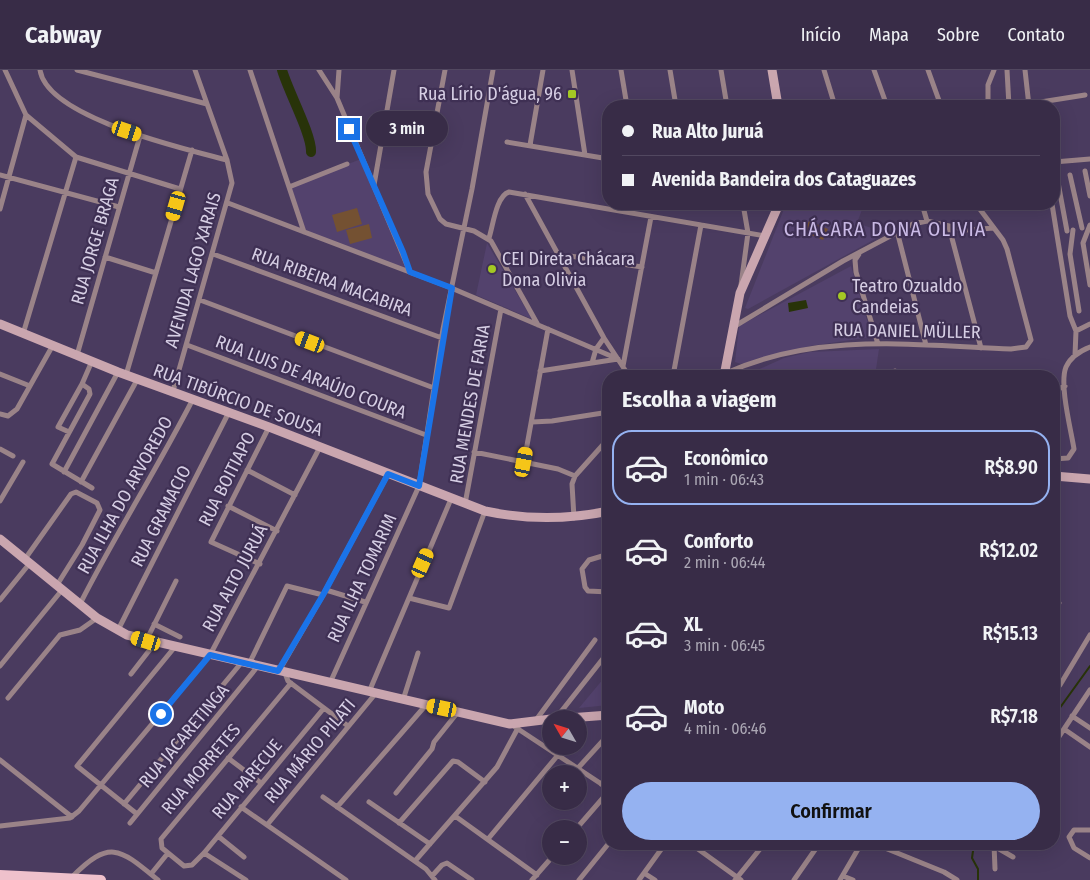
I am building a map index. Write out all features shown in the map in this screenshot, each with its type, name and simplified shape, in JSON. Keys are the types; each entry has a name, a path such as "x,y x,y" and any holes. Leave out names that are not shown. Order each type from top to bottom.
{"main road":[{"path":"0,875 101,880"}],"street":[{"path":"5,70 26,116 76,157 180,190"},
{"path":"40,70 50,88 70,104 114,127 226,160"},
{"path":"76,70 207,104"},
{"path":"103,78 105,70"},
{"name":"AVENIDA LAGO XARAIS","path":"173,391 228,203 232,183 195,70"},
{"path":"250,70 304,232"},
{"path":"319,70 337,98 410,272"},
{"path":"337,98 339,70"},
{"path":"374,185 394,70"},
{"path":"445,70 426,172 426,184 432,205 443,222 451,227 464,229 489,238 538,325"},
{"name":"RUA ILHA TOMARIM","path":"330,683 419,486 442,338 493,70"},
{"path":"530,145 543,70"},
{"path":"572,70 585,155"},
{"path":"621,70 626,100"},
{"path":"670,70 675,100"},
{"path":"721,70 726,100"},
{"path":"772,70 777,100"},
{"path":"824,70 833,100"},
{"path":"874,70 885,100"},
{"path":"928,70 939,100"},
{"path":"988,100 988,85 994,70"},
{"path":"1007,70 1008,100"},
{"path":"1025,70 1028,100"},
{"path":"1056,100 1085,95"},
{"path":"0,209 26,116"},
{"name":"RUA JORGE BRAGA","path":"77,355 140,136"},
{"path":"508,142 602,158"},
{"path":"64,472 122,374 156,273 192,150"},
{"path":"23,334 76,157"},
{"path":"1060,161 1090,158"},
{"path":"289,187 347,164"},
{"path":"1085,171 1090,196"},
{"path":"0,175 119,207"},
{"path":"1070,175 1082,228"},
{"path":"489,238 500,200 504,194 510,192 602,209"},
{"path":"525,194 604,338 625,370"},
{"path":"1060,194 1067,231"},
{"path":"228,203 452,288 618,359"},
{"path":"609,210 766,236"},
{"path":"726,370 735,326 748,233 744,210"},
{"path":"740,294 777,210"},
{"path":"924,210 927,221"},
{"path":"980,210 994,228"},
{"path":"1053,210 1070,316 1076,331 1075,355"},
{"path":"623,366 651,218"},
{"path":"735,326 897,231 913,224 927,221 967,230 994,228"},
{"path":"673,370 701,225"},
{"path":"1057,234 1090,225"},
{"path":"1090,225 1083,243 1090,285"},
{"path":"949,227 981,348"},
{"name":"RUA DANIEL MÜLLER","path":"736,370 776,356 813,347 878,344 1024,348 1031,340 1007,249 994,228"},
{"path":"1074,230 1070,254 1079,311"},
{"path":"897,231 926,345"},
{"path":"859,253 854,266 878,344"},
{"name":"RUA RIBEIRA MACABIRA","path":"213,254 442,338"},
{"path":"558,256 570,256 642,267"},
{"path":"105,257 156,273"},
{"path":"200,300 434,388"},
{"name":"RUA MENDES DE FARIA","path":"465,504 501,310"},
{"name":"RUA TIBÚRCIO DE SOUSA","path":"0,324 122,374 269,427 465,504 485,510 530,518 574,518 602,512"},
{"path":"1076,331 1090,324"},
{"path":"524,462 548,329"},
{"path":"592,363 596,349 604,338"},
{"path":"0,414 8,416 17,409 53,345"},
{"name":"RUA LUIS DE ARAÚJO COURA","path":"187,345 426,435"},
{"path":"1060,458 1068,458 1074,449 1063,379 1066,365 1075,355 1090,347"},
{"path":"540,371 618,359"},
{"path":"69,432 58,427 82,384 92,361"},
{"path":"0,374 30,386"},
{"path":"81,482 138,380"},
{"path":"82,384 89,389 90,394 52,462 54,468 92,488"},
{"path":"1060,388 1064,386"},
{"name":"RUA ILHA DO ARVOREDO","path":"80,604 111,544 162,459 193,399"},
{"name":"RUA GRAMACIO","path":"118,631 229,412"},
{"path":"532,422 552,421 602,413"},
{"name":"RUA BOITIAPO","path":"260,564 211,542 269,427"},
{"path":"574,518 572,484 575,476 602,446"},
{"name":"RUA ALTO JURUÁ","path":"72,817 210,655 260,564 320,447"},
{"path":"0,449 13,456"},
{"path":"474,452 558,469 575,476"},
{"path":"0,501 23,462"},
{"path":"247,470 295,495"},
{"path":"282,672 388,474"},
{"path":"1060,476 1090,479"},
{"path":"0,600 71,494 76,492 98,503 100,510 59,588 0,666"},
{"name":"RUA MÁRIO PILATI","path":"266,825 348,726 372,693 409,598 451,499"},
{"path":"228,506 277,530"},
{"path":"409,598 449,608 485,510"},
{"path":"0,539 97,618 118,631 174,648 458,711 514,726 542,744"},
{"path":"602,556 590,560 582,569 585,587 588,591 602,592"},
{"path":"131,674 150,642 154,624 176,581"},
{"path":"124,804 250,664 287,586 366,602"},
{"path":"8,698 60,635 80,630 97,618"},
{"path":"154,624 180,637"},
{"path":"1060,685 1090,635"},
{"path":"536,721 595,640"},
{"path":"137,814 77,766 174,648"},
{"path":"403,700 418,653"},
{"path":"562,710 602,660"},
{"name":"RUA JACARETINGA","path":"130,823 250,664"},
{"path":"282,672 291,683 348,726"},
{"name":"RUA MORRETES","path":"168,853 160,845 161,839 291,683"},
{"path":"1060,735 1090,690"},
{"path":"337,807 426,705"},
{"name":"RUA PARECUE","path":"168,853 184,866 190,866 204,853 324,708"},
{"path":"396,793 432,750 434,742 458,711"},
{"path":"588,717 602,716"},
{"path":"1072,716 1090,728"},
{"path":"514,726 542,720"},
{"path":"415,861 485,782 504,756 514,726"},
{"path":"1064,729 1090,747"},
{"path":"581,765 602,742"},
{"path":"488,839 557,755"},
{"path":"559,755 574,765"},
{"path":"228,758 261,783"},
{"path":"0,760 72,817"},
{"path":"399,822 453,761 458,762 485,782"},
{"path":"587,774 601,784"},
{"path":"323,797 415,861 433,878 442,865 447,863 472,880"},
{"path":"584,820 602,798"},
{"path":"369,802 430,844"},
{"path":"241,807 346,880"},
{"path":"455,816 537,875"},
{"path":"0,826 72,817"},
{"path":"1090,830 1071,831 1069,836 1074,848 1090,858"},
{"path":"218,836 244,857"},
{"path":"579,880 603,850"},
{"path":"639,880 661,850"},
{"path":"698,850 738,879 760,850"},
{"path":"794,880 815,850"},
{"path":"853,880 841,878 857,850"},
{"path":"890,850 944,872 957,880"},
{"path":"994,850 995,868"},
{"path":"1002,850 1013,857"},
{"path":"71,878 96,855 110,851 124,855 158,880"},
{"path":"151,874 168,853"},
{"path":"204,853 246,880"},
{"path":"532,880 545,865"},
{"path":"644,873 655,880"}],"shaded area":[{"path":"361,159 409,270 304,232 289,187"},
{"path":"357,208 362,224 337,232 332,215"},
{"path":"784,210 862,210 857,223 886,233 748,309 745,308"},
{"path":"809,221 828,229 823,240 804,232"},
{"path":"369,224 372,238 350,244 346,230"},
{"name":"CEI Direta Chácara Dona Olivia","path":"487,243 532,319 476,295"},
{"path":"851,266 872,337 810,346 741,364 735,362 739,326"},
{"path":"806,300 808,308 789,312 788,303"},
{"path":"879,349 876,370 757,370 784,358 810,352"},
{"path":"602,680 602,706 579,708"}],"waterway":[{"path":"282,70 308,135 311,152"},
{"path":"1060,708 1090,666"},
{"path":"973,850 972,858 978,869 978,880"}],"place":[{"name":"Rua Lírio D'água, 96","path":"572,94"},
{"name":"CEI Direta Chácara Dona Olivia","path":"492,269"},
{"name":"Teatro Ozualdo Candeias","path":"842,296"}],"district":[{"name":"CHÁCARA DONA OLIVIA","path":"885,229"}],"route":[{"path":"161,714 210,655 278,671 323,595 388,474 419,486 443,329 452,288 410,272 349,129"}]}
